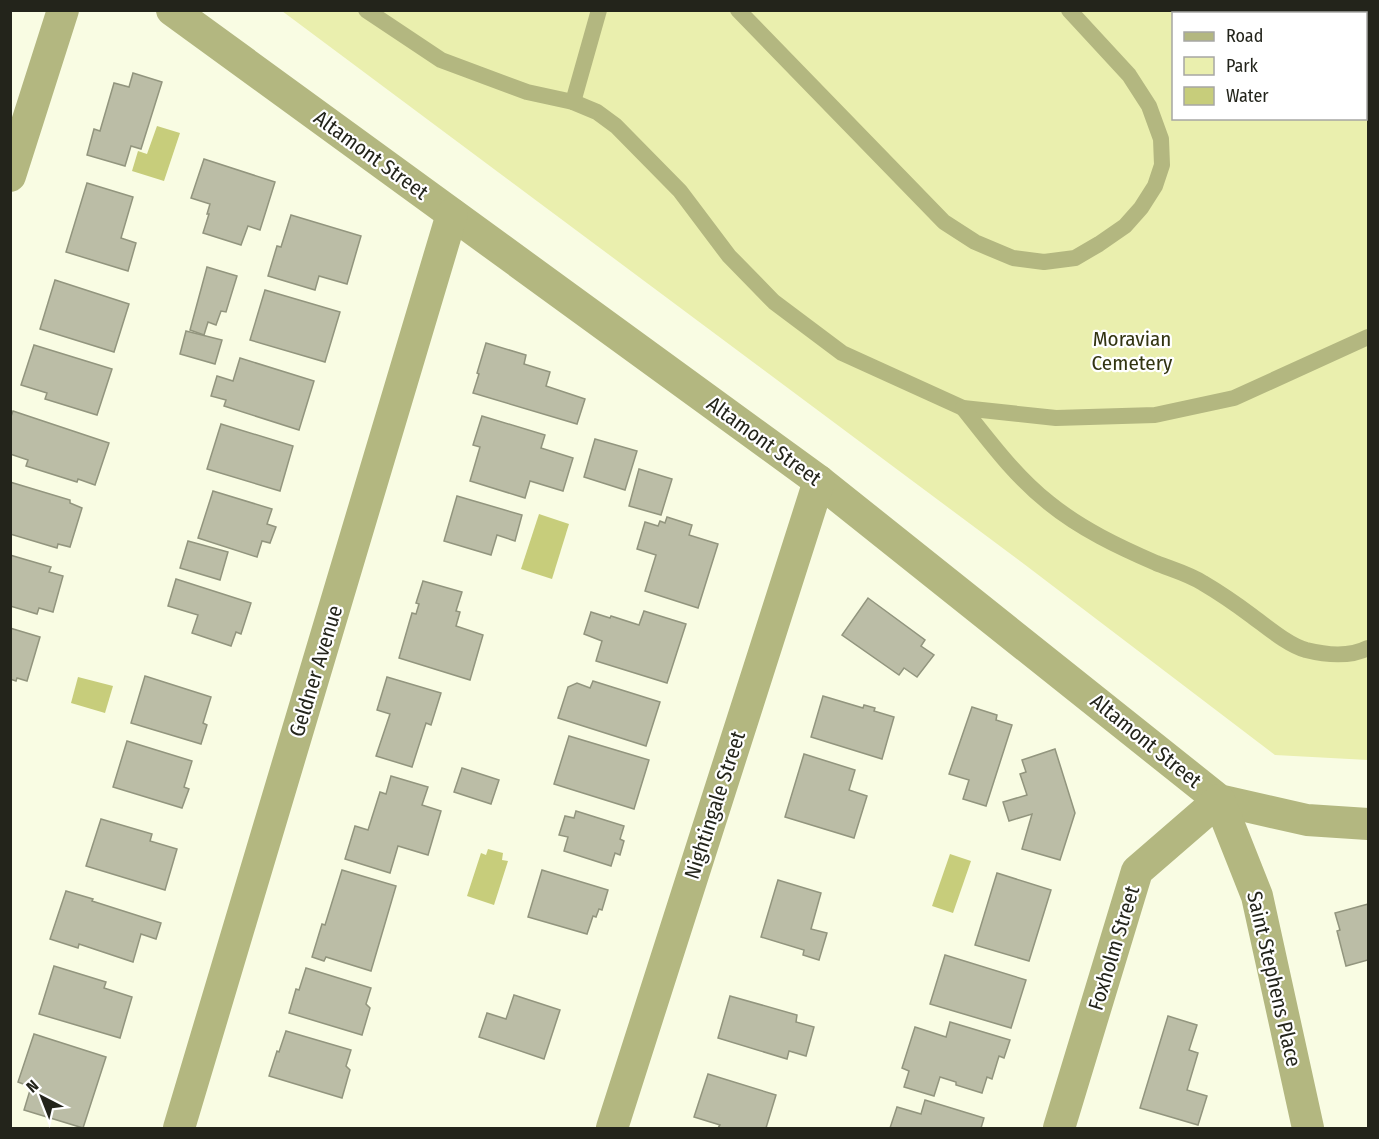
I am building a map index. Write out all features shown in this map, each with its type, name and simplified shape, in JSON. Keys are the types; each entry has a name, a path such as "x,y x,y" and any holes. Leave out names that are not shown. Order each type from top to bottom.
{"street":[{"path":"10,176 63,10"},
{"name":"Altamont Street","path":"172,10 819,481 1219,800 1307,820 1368,824"},
{"name":"Geldner Avenue","path":"179,1128 452,214"},
{"name":"Nightingale Street","path":"612,1128 819,481"},
{"name":"Foxholm Street","path":"1059,1128 1137,871 1219,800"},
{"name":"Saint Stephens Place","path":"1219,800 1257,896 1308,1128"}],"lane":[{"path":"366,10 441,60 527,92 573,102 597,112 616,126 680,191 729,256 774,302 842,353 963,408 1056,418 1155,415 1234,398 1368,337"},
{"path":"573,102 599,10"},
{"path":"738,10 944,222 975,242 1013,258 1044,262 1075,258 1125,226 1141,208 1155,186 1162,165 1161,139 1149,106 1129,75 1069,10"},
{"path":"963,408 1020,477 1049,503 1079,524 1154,562 1201,581 1277,634 1304,649 1333,655 1361,652 1368,648"}],"green space":[{"name":"Moravian Cemetery","path":"282,11 1368,11 1368,760 1275,755 1024,564"}],"water":[{"path":"157,126 180,133 164,181 132,171 138,151 147,154"},
{"path":"539,514 569,524 552,579 521,569"},
{"path":"78,677 113,686 105,713 71,703"},
{"path":"488,849 503,853 502,860 508,861 494,905 467,896 481,853 486,855"},
{"path":"950,854 971,861 953,913 932,906"}],"building":[{"path":"133,73 162,82 141,149 131,146 125,166 87,155 94,129 100,131 114,83 129,87"},
{"path":"204,159 275,182 260,230 248,226 241,245 203,233 210,204 191,198"},
{"path":"87,183 133,197 121,238 136,243 128,271 66,252"},
{"path":"291,215 361,236 347,284 319,276 315,290 268,276 277,246 281,247"},
{"path":"207,267 237,276 226,312 221,311 216,325 208,322 204,335 190,330"},
{"path":"55,280 129,304 114,352 40,329"},
{"path":"265,290 340,312 325,362 250,340"},
{"path":"186,331 222,340 215,364 180,354"},
{"path":"486,343 526,355 524,364 550,372 546,386 585,399 577,424 473,393"},
{"path":"34,345 112,369 97,415 45,399 47,393 21,385"},
{"path":"240,358 314,381 299,430 224,406 226,400 211,396 217,376 233,381"},
{"path":"13,411 109,443 95,485 78,479 77,482 26,466 28,460 10,454 10,419"},
{"path":"482,416 545,435 541,448 573,458 563,491 530,481 525,498 470,481 480,447 473,445"},
{"path":"221,424 293,446 280,491 207,469"},
{"path":"595,439 637,451 625,490 584,477"},
{"path":"639,469 672,479 661,515 629,506"},
{"path":"10,482 70,500 70,503 82,508 70,547 58,544 57,548 10,534"},
{"path":"213,491 272,509 267,524 276,527 270,543 262,541 257,557 198,538"},
{"path":"457,496 522,515 515,541 497,535 491,555 444,541"},
{"path":"667,517 692,525 689,535 718,544 698,608 645,591 656,555 637,549 645,522 658,526 660,521 665,523"},
{"path":"188,541 228,552 220,580 180,568"},
{"path":"10,555 51,567 49,572 63,576 53,612 39,608 37,614 10,606"},
{"path":"176,579 251,603 241,634 236,632 231,646 192,633 198,615 168,606"},
{"path":"423,581 462,592 456,611 460,612 456,626 483,635 470,680 399,658 412,613 416,614 419,604 416,603"},
{"path":"868,598 925,640 921,646 934,655 917,677 904,668 899,675 842,635"},
{"path":"644,611 686,624 667,683 596,661 602,641 584,634 591,612 639,625"},
{"path":"10,628 40,637 27,681 17,678 16,681 10,679"},
{"path":"145,676 211,697 203,723 207,725 201,744 131,723"},
{"path":"387,677 441,693 431,725 426,723 412,767 376,756 390,714 377,710"},
{"path":"593,681 660,702 646,746 558,718 568,687 577,683 590,688"},
{"path":"823,696 863,708 864,705 875,708 874,711 894,717 882,759 811,737"},
{"path":"972,707 997,715 996,720 1012,725 986,806 963,799 969,780 949,774"},
{"path":"569,736 649,760 634,809 554,784"},
{"path":"127,741 192,761 184,787 189,789 182,808 113,787"},
{"path":"1055,749 1075,813 1060,860 1022,849 1032,814 1009,821 1003,802 1027,795 1020,774 1026,772 1022,760"},
{"path":"804,754 855,770 849,790 867,796 854,838 785,817"},
{"path":"462,768 499,780 491,804 454,792"},
{"path":"391,776 428,787 422,805 441,811 428,855 398,846 390,873 345,859 355,826 368,830 380,792 386,794"},
{"path":"576,811 624,826 620,839 624,841 620,855 615,853 611,866 564,851 568,837 559,835 565,816 574,818"},
{"path":"101,819 152,834 150,841 177,849 165,890 86,866"},
{"path":"342,870 396,886 371,971 326,957 324,961 312,957 322,924 325,925"},
{"path":"542,870 608,890 602,910 599,909 596,917 593,916 587,934 528,917"},
{"path":"997,873 1051,890 1029,961 975,945"},
{"path":"778,880 821,893 811,929 827,933 819,960 803,955 804,950 761,937"},
{"path":"66,891 161,923 156,939 141,934 133,962 79,944 78,948 50,939"},
{"path":"1368,904 1368,960 1346,966 1335,913"},
{"path":"945,955 1026,980 1011,1028 930,1004"},
{"path":"54,966 106,982 104,988 132,997 120,1038 39,1014"},
{"path":"306,968 371,988 366,1004 370,1008 362,1035 289,1013 296,989 299,990"},
{"path":"514,995 560,1010 544,1059 479,1037 487,1013 506,1019"},
{"path":"730,996 797,1015 796,1022 814,1027 806,1056 789,1051 787,1059 718,1038"},
{"path":"1168,1016 1197,1025 1189,1050 1198,1053 1187,1090 1207,1096 1198,1125 1140,1108"},
{"path":"950,1022 1010,1040 1004,1058 999,1056 992,1079 987,1077 982,1093 940,1077 934,1096 904,1087 909,1071 902,1068 915,1027 946,1037"},
{"path":"286,1031 351,1050 346,1066 350,1070 342,1098 269,1076"},
{"path":"34,1034 106,1057 83,1128 24,1110 31,1087 18,1082"},
{"path":"708,1074 776,1095 766,1128 718,1128 720,1125 694,1117"},
{"path":"925,1100 984,1118 981,1128 890,1128 897,1107 921,1114"}]}
